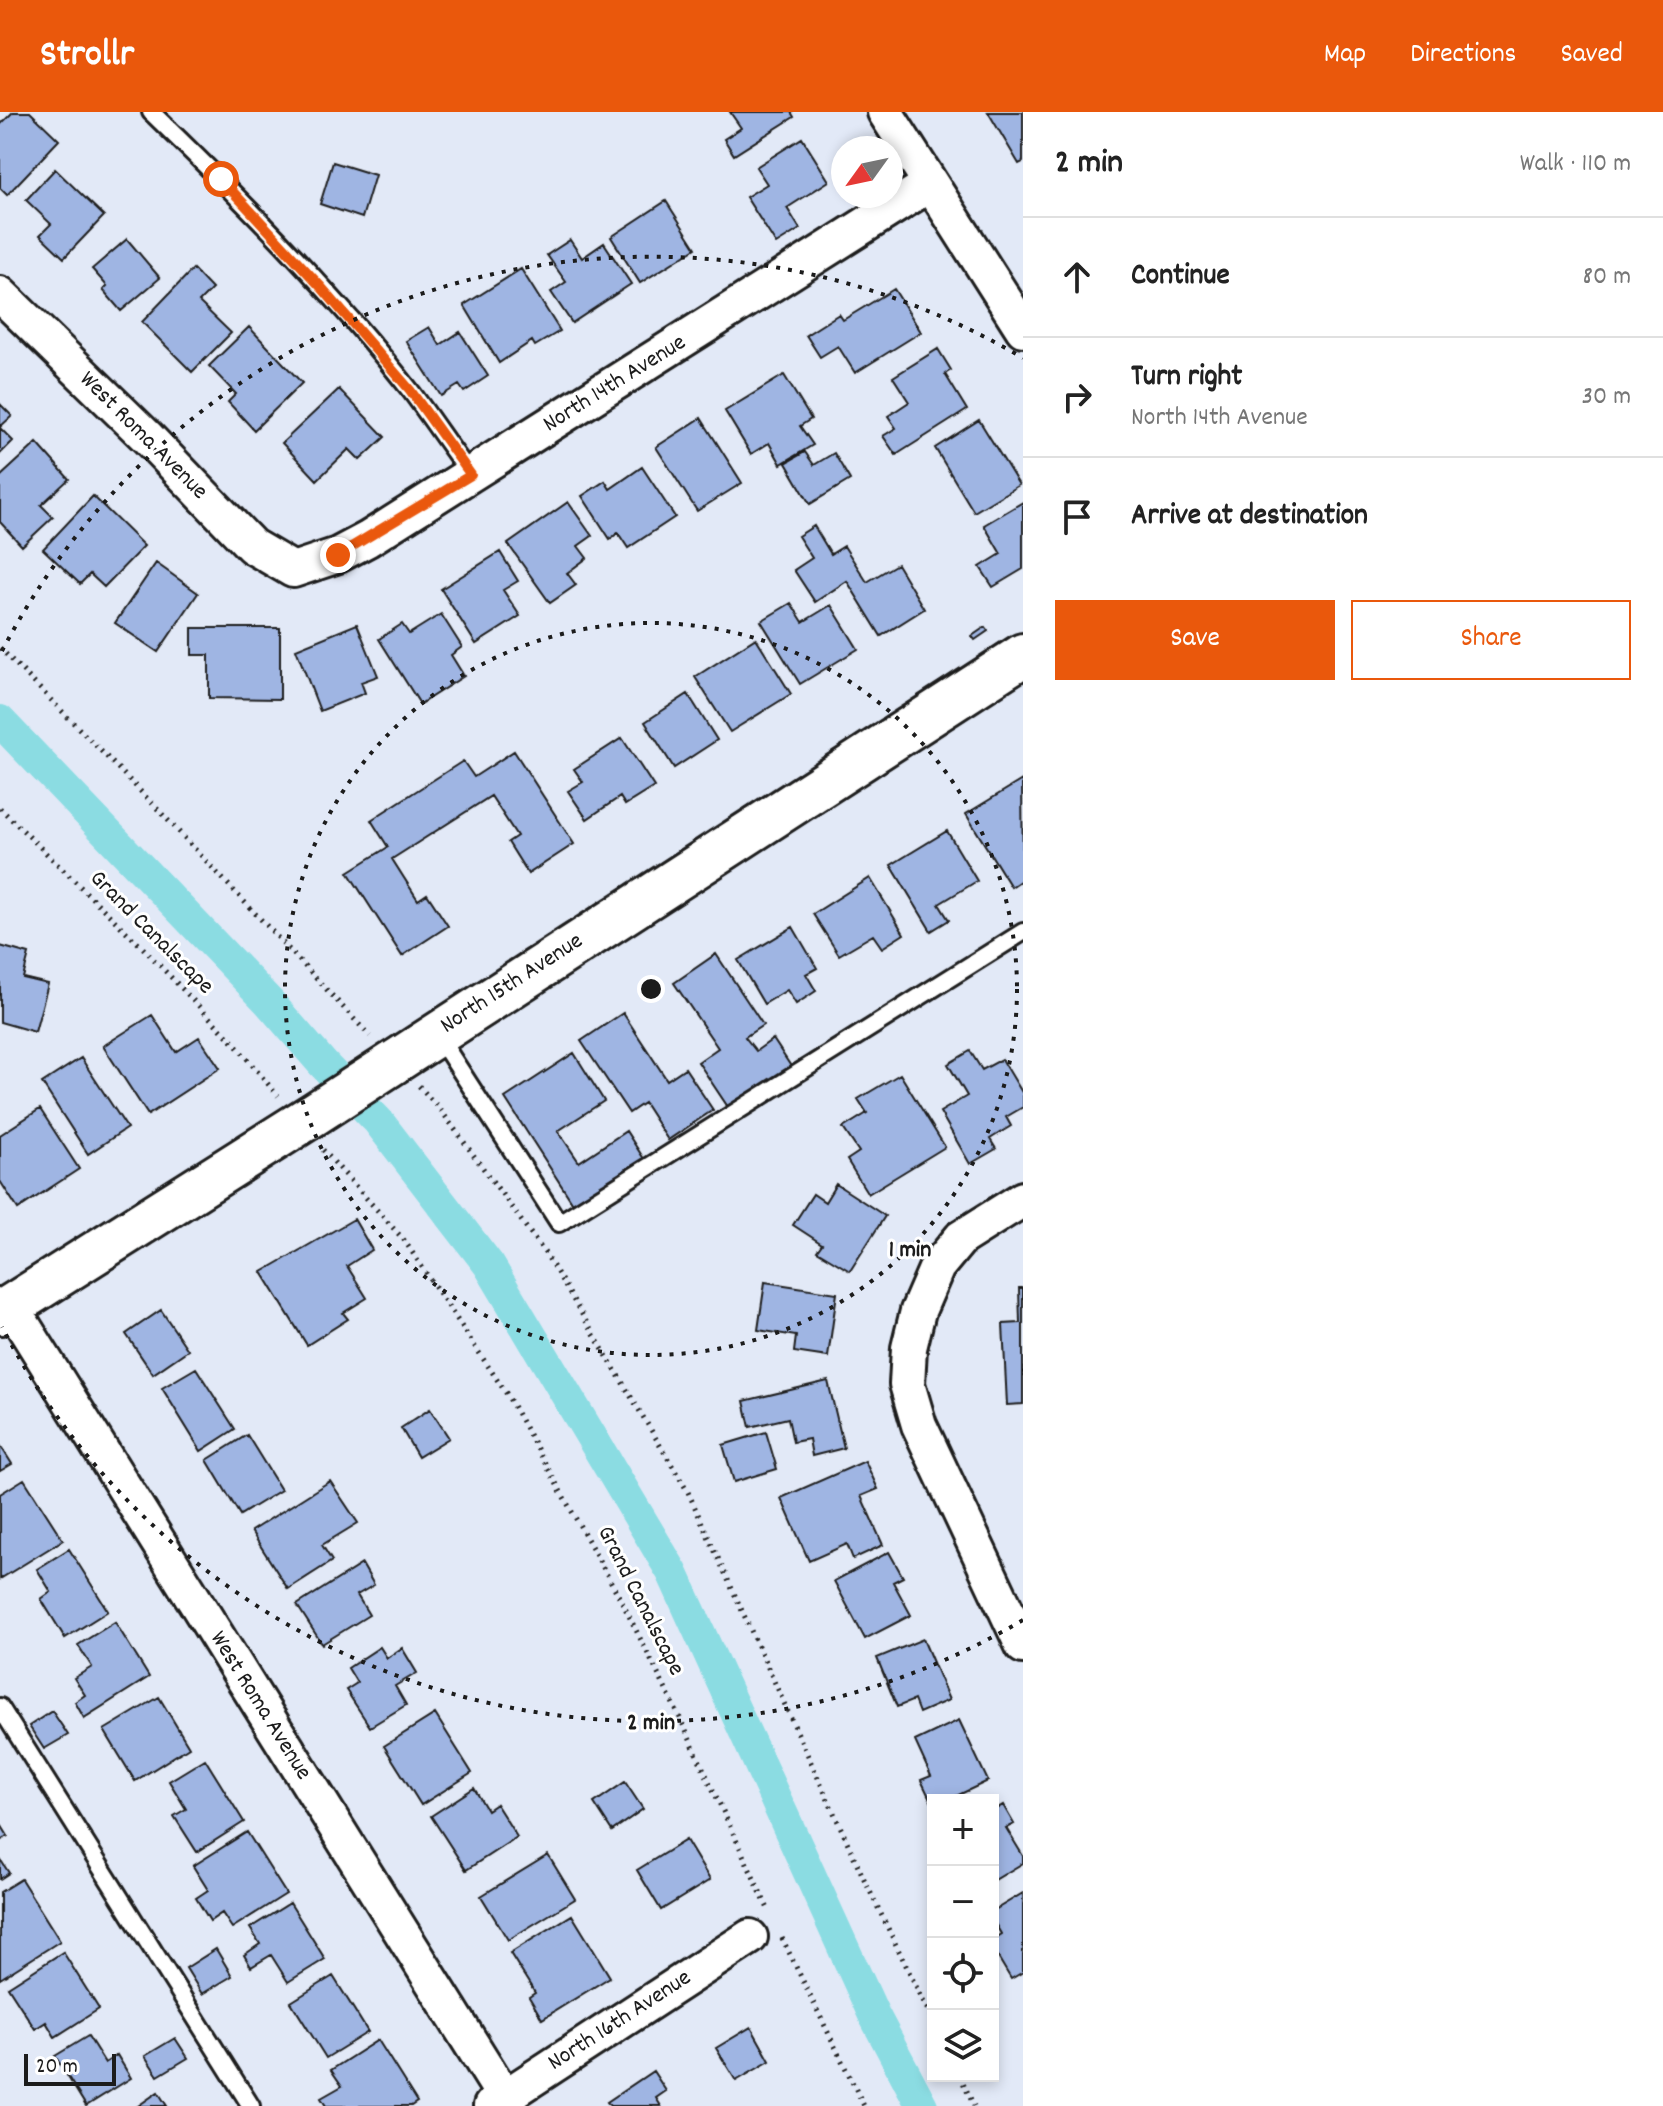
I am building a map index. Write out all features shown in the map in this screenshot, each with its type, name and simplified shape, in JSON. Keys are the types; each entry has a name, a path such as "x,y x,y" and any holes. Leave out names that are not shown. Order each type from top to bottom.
{"street":[{"path":"885,112 1023,329"},
{"name":"North 14th Avenue","path":"293,570 338,555 471,475 930,184"},
{"name":"West Roma Avenue","path":"0,294 148,438 252,546 293,570"},
{"name":"North 15th Avenue","path":"5,1310 320,1131 392,1064 436,1033 1023,655"},
{"path":"1023,1199 961,1238 937,1267 918,1311 909,1348 907,1384 919,1425 1023,1646"},
{"name":"West Roma Avenue","path":"5,1310 502,2103"},
{"name":"North 16th Avenue","path":"502,2103 750,1937"}],"lane":[{"path":"151,112 221,179 322,288 410,390 471,475"},
{"path":"436,1033 559,1223 1023,932"},
{"path":"0,1707 251,2106"}],"path":[{"path":"0,648 150,801 392,1064 440,1109 547,1256 688,1492 865,1881 928,2010"},
{"name":"Grand Canalscape","path":"0,808 144,949 234,1043 272,1088"},
{"name":"Grand Canalscape","path":"320,1131 432,1279 506,1393 553,1475 620,1598 680,1718 864,2106"},
{"path":"963,2082 974,2106"}],"building":[{"path":"13,112 30,112 59,140 7,195 0,188 0,125"},
{"path":"730,112 791,112 794,117 734,155 724,139 741,128"},
{"path":"988,112 1023,112 1023,162 1019,164"},
{"path":"802,138 829,181 787,208 800,229 776,244 746,197 767,184 756,167"},
{"path":"333,162 375,175 362,218 320,204"},
{"path":"55,169 104,216 64,258 40,235 51,224 26,200"},
{"path":"666,201 696,248 640,283 611,237"},
{"path":"127,239 160,278 121,311 103,290 107,286 92,269"},
{"path":"570,240 582,258 604,243 631,284 572,323 551,292 566,282 547,255"},
{"path":"193,269 212,289 199,302 231,333 192,372 142,322"},
{"path":"521,269 560,331 535,346 532,341 499,363 464,305"},
{"path":"894,289 921,332 855,373 838,346 820,357 806,335 839,314 843,320"},
{"path":"249,327 302,383 254,430 228,402 236,394 209,366"},
{"path":"429,327 440,345 460,332 488,376 464,392 459,385 441,396 406,341"},
{"path":"938,349 951,370 945,374 967,410 896,455 883,436 896,428 888,416 909,402 893,377"},
{"path":"784,375 811,419 800,426 813,445 781,464 769,443 751,454 725,411"},
{"path":"339,389 385,437 360,460 349,449 317,480 282,443"},
{"path":"0,404 12,416 0,427"},
{"path":"701,418 742,483 697,511 656,447"},
{"path":"979,420 1019,485 974,512 935,448"},
{"path":"0,428 13,441 0,454"},
{"path":"37,443 69,479 41,505 53,517 22,546 0,522 0,477"},
{"path":"805,452 814,465 834,453 850,480 810,504 786,463"},
{"path":"642,467 675,517 628,548 618,533 610,539 582,496 605,481 610,489"},
{"path":"93,496 144,546 104,587 90,574 80,584 43,549"},
{"path":"568,502 592,536 578,546 587,558 567,573 576,585 550,603 508,544"},
{"path":"1023,502 1023,569 993,587 980,567 1001,554 984,525"},
{"path":"814,526 831,554 844,546 867,582 897,564 924,609 881,636 847,581 815,602 794,570 812,558 798,536"},
{"path":"500,552 518,581 503,590 520,616 476,644 441,589"},
{"path":"156,563 198,593 158,652 115,623"},
{"path":"791,603 803,622 831,605 858,649 800,684 761,621"},
{"path":"441,614 462,647 451,655 464,676 420,704 379,639 402,624 409,634"},
{"path":"357,624 378,676 361,682 365,693 320,711 296,649"},
{"path":"985,627 988,631 975,640 972,636"},
{"path":"192,628 280,628 280,699 209,698 209,655 192,655"},
{"path":"756,638 791,694 730,732 695,677"},
{"path":"688,694 717,740 674,768 645,722"},
{"path":"622,738 654,787 625,805 620,797 587,819 568,791 583,782 574,769"},
{"path":"514,751 574,844 528,874 508,842 517,836 491,796 392,859 418,900 427,894 448,926 402,956 348,872 388,847 371,820 463,761 474,777"},
{"path":"1022,780 1023,879 1011,887 966,814"},
{"path":"947,831 977,881 939,904 949,920 931,931 891,865"},
{"path":"870,878 904,934 882,948 873,935 839,955 813,914"},
{"path":"793,927 817,968 806,974 816,991 796,1004 787,990 764,1004 738,960"},
{"path":"0,946 29,954 23,978 48,984 35,1032 0,1022"},
{"path":"716,954 763,1025 745,1037 756,1051 773,1039 792,1068 730,1110 698,1062 718,1048 674,983"},
{"path":"623,1013 667,1080 685,1068 713,1110 668,1140 644,1103 629,1113 581,1041"},
{"path":"152,1015 176,1052 199,1037 220,1068 148,1115 103,1046"},
{"path":"970,1051 982,1070 1002,1059 1023,1094 1023,1107 1006,1117 1011,1126 990,1139 996,1149 970,1164 940,1112 967,1096 948,1064"},
{"path":"574,1053 604,1101 558,1131 579,1162 626,1131 644,1159 574,1205 505,1098"},
{"path":"81,1058 127,1128 88,1154 42,1083"},
{"path":"900,1074 945,1147 868,1194 847,1160 859,1152 843,1128 867,1113 858,1099"},
{"path":"40,1109 79,1169 18,1209 0,1181 0,1135"},
{"path":"836,1184 885,1216 850,1271 817,1251 822,1244 793,1225 813,1194 825,1202"},
{"path":"354,1219 372,1250 347,1266 367,1298 343,1313 348,1319 307,1345 262,1272"},
{"path":"765,1282 837,1293 828,1357 794,1352 796,1336 758,1330"},
{"path":"1019,1288 1023,1288 1023,1404 1007,1405 1003,1324 1020,1323"},
{"path":"161,1310 188,1350 153,1374 126,1334"},
{"path":"196,1368 235,1429 201,1451 162,1388"},
{"path":"828,1381 844,1448 812,1456 809,1439 793,1442 788,1418 750,1427 744,1401"},
{"path":"430,1409 449,1438 418,1457 401,1428"},
{"path":"766,1432 777,1469 734,1482 723,1445"},
{"path":"247,1435 281,1490 240,1515 207,1460"},
{"path":"0,1445 12,1464 0,1471"},
{"path":"865,1461 878,1489 861,1496 883,1545 853,1559 847,1544 809,1561 781,1498"},
{"path":"24,1479 63,1540 0,1579 0,1494"},
{"path":"330,1481 358,1523 322,1545 332,1561 288,1589 251,1531"},
{"path":"69,1549 108,1611 65,1638 41,1599 51,1592 37,1569"},
{"path":"889,1552 903,1577 893,1582 911,1615 865,1639 834,1581"},
{"path":"362,1564 374,1585 357,1595 369,1615 322,1644 297,1605"},
{"path":"115,1622 149,1677 84,1718 75,1702 85,1695 74,1678 92,1667 78,1645"},
{"path":"923,1639 949,1700 919,1713 914,1700 897,1707 877,1658"},
{"path":"380,1647 387,1658 402,1648 417,1673 395,1686 406,1705 370,1727 346,1690 357,1683 348,1668"},
{"path":"159,1697 189,1747 135,1781 104,1730"},
{"path":"52,1711 68,1735 44,1749 29,1726"},
{"path":"435,1714 472,1773 421,1805 384,1746"},
{"path":"959,1720 988,1781 961,1794 928,1794 921,1780 931,1776 915,1741"},
{"path":"205,1759 244,1822 197,1852 174,1816 186,1809 169,1781"},
{"path":"625,1782 643,1809 612,1831 594,1803"},
{"path":"474,1788 487,1810 496,1804 517,1837 466,1870 431,1816"},
{"path":"1003,1805 1014,1824 1006,1828 1023,1856 1023,1863 999,1877 999,1866 999,1807"},
{"path":"0,1823 8,1836 0,1841"},
{"path":"247,1832 286,1894 232,1928 222,1913 210,1921 196,1898 208,1890 193,1866"},
{"path":"686,1840 710,1880 661,1910 637,1870"},
{"path":"548,1855 575,1899 508,1940 481,1896"},
{"path":"0,1859 9,1873 0,1879"},
{"path":"21,1879 60,1941 0,1979 0,1892"},
{"path":"1023,1893 1023,1972 1011,1979 999,1959 999,1907"},
{"path":"290,1903 325,1959 288,1982 271,1955 251,1967 244,1955 260,1944 250,1928"},
{"path":"572,1915 610,1977 542,2019 529,1997 535,1993 510,1953"},
{"path":"216,1949 232,1976 202,1994 186,1968"},
{"path":"63,1952 99,2009 55,2037 46,2022 35,2029 8,1987"},
{"path":"333,1976 368,2032 326,2058 291,2002"},
{"path":"751,2027 770,2061 736,2081 716,2048"},
{"path":"88,2036 105,2063 117,2055 131,2078 86,2106 55,2056"},
{"path":"175,2038 188,2058 158,2076 145,2056"},
{"path":"378,2040 417,2102 411,2106 326,2106 321,2098 342,2086 331,2070"},
{"path":"653,2071 666,2091 656,2098 661,2106 610,2106 607,2102"},
{"path":"158,2092 167,2106 138,2106"}],"waterway":[{"path":"0,721 269,1002 378,1121 489,1265 672,1572 874,2015 922,2106"}],"route":[{"path":"221,179 322,288 410,390 471,475 338,555"}]}
